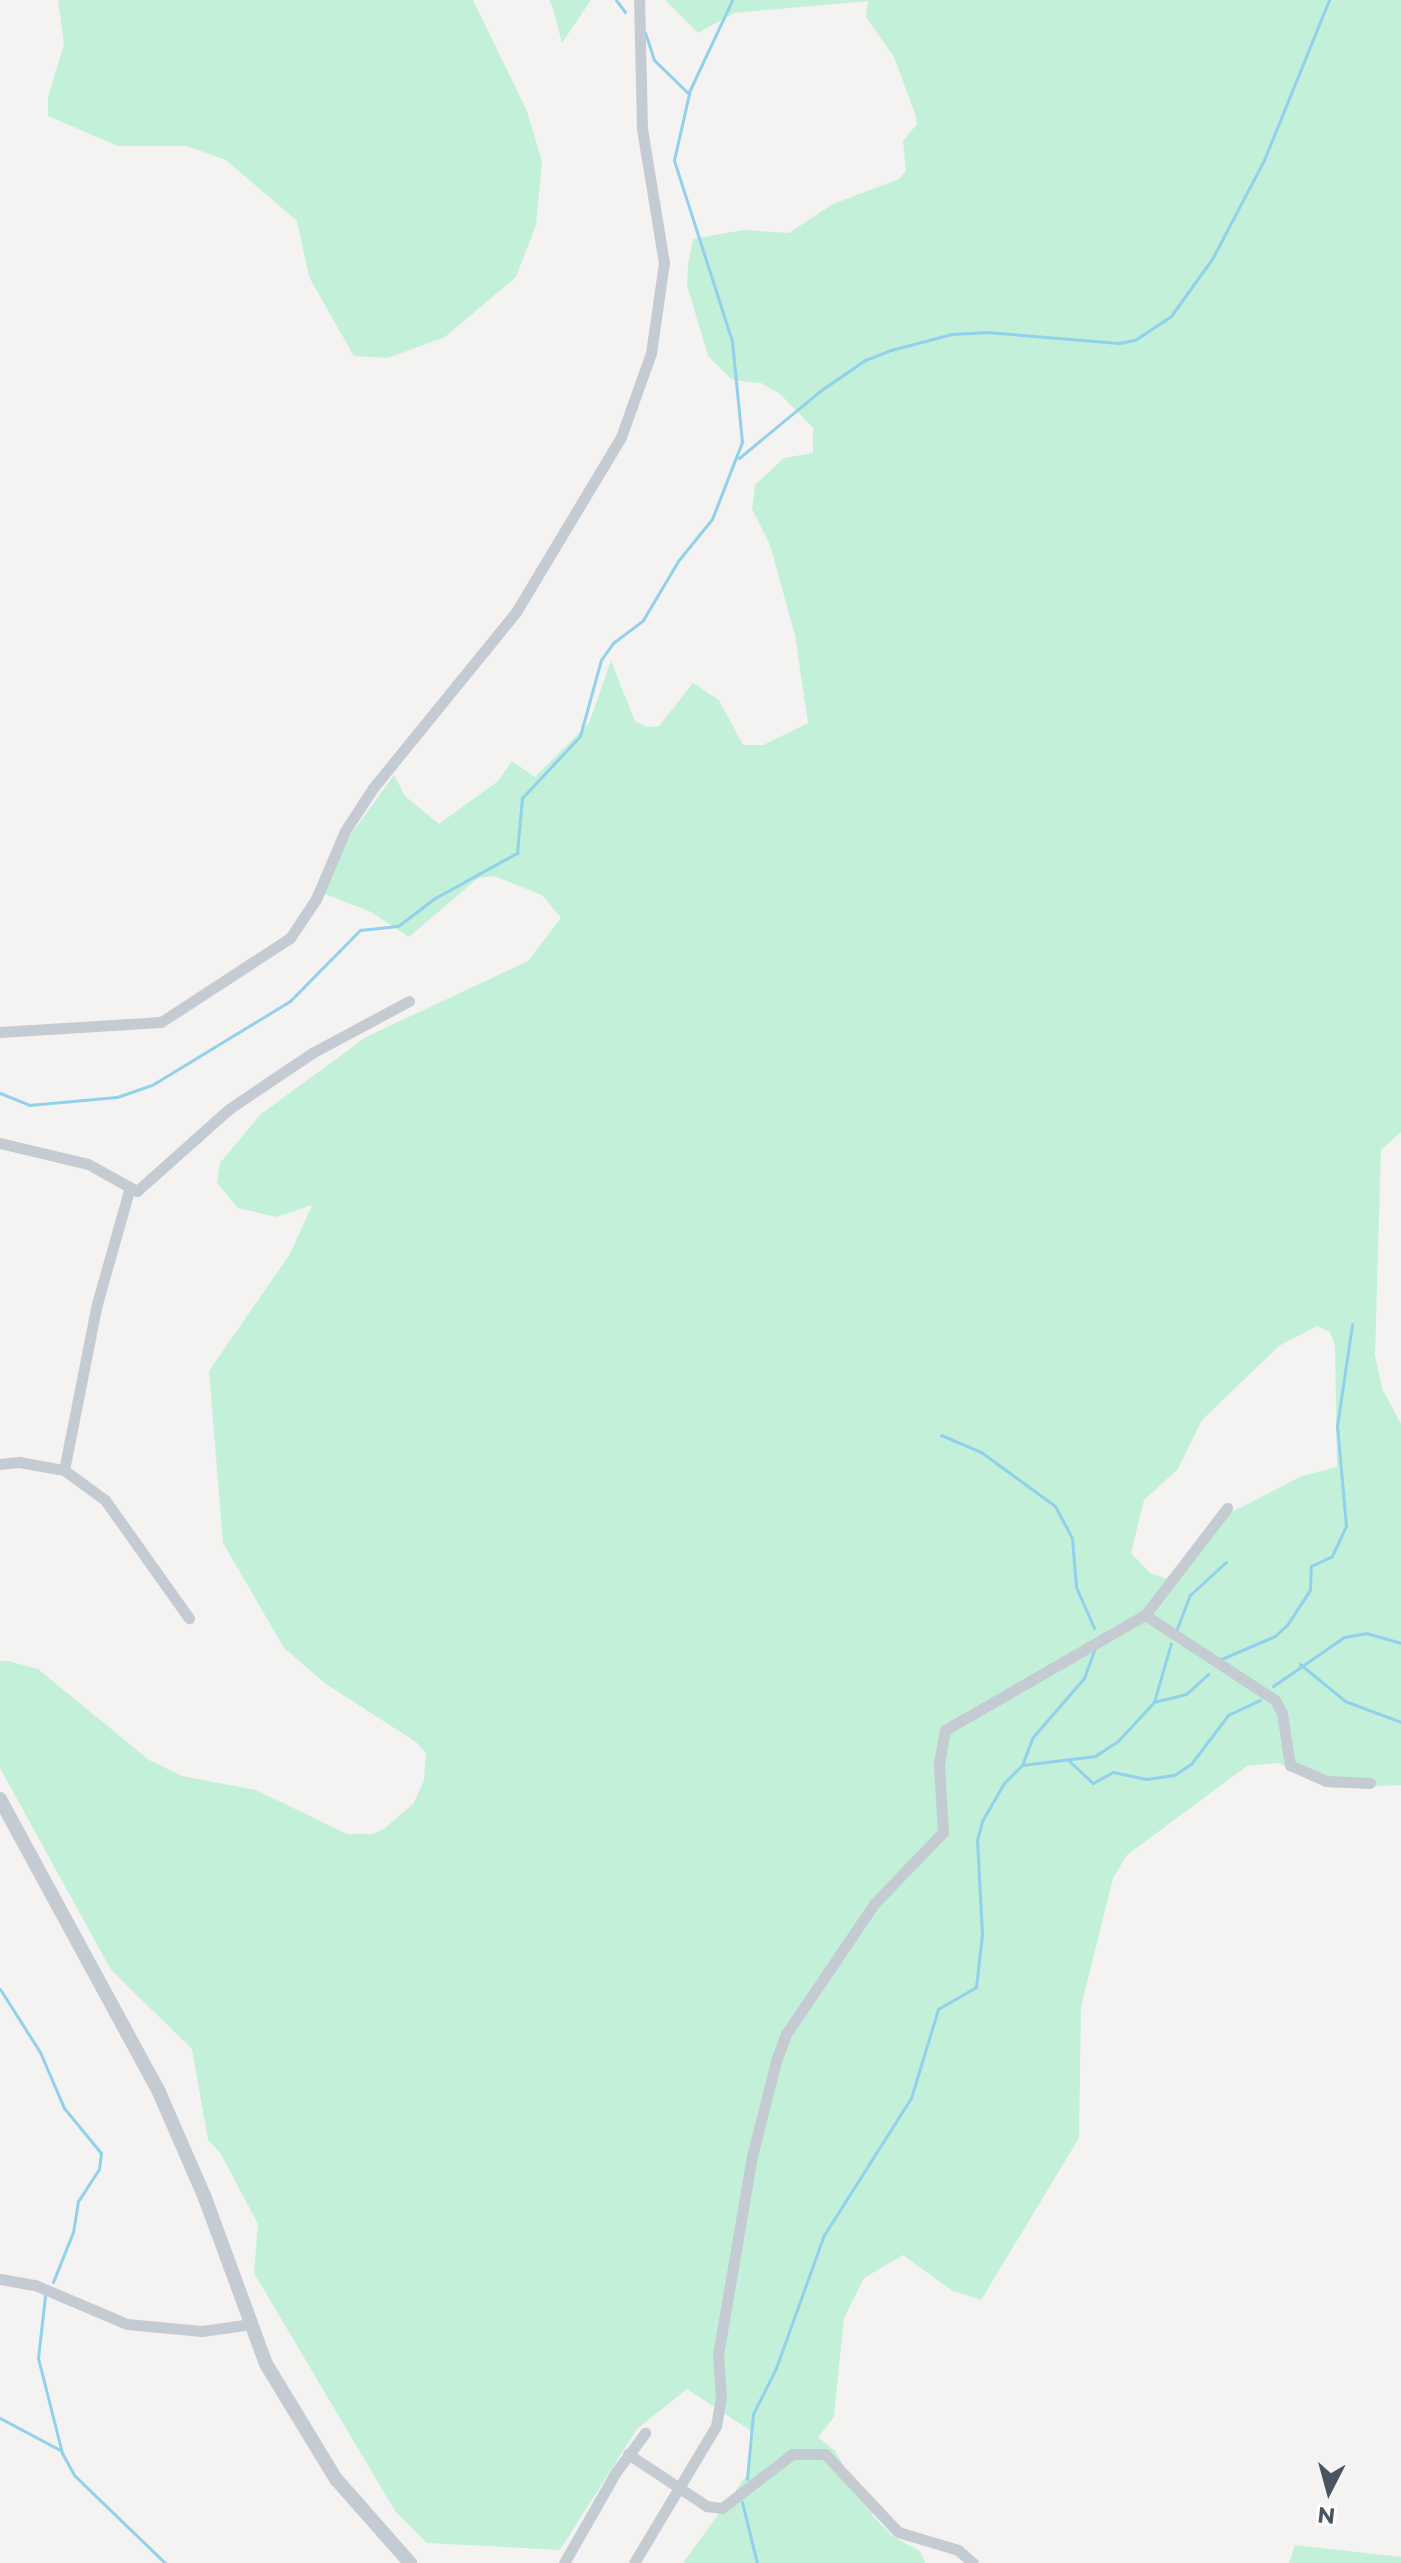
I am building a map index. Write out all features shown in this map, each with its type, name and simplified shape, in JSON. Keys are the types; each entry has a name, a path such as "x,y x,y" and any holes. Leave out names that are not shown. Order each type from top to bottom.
{"street":[{"path":"0,1032 161,1022 290,938 316,899 345,831 373,788 516,612 621,437 651,353 664,263 642,129 639,0"},
{"path":"129,1190 146,1184 229,1109 312,1053 409,1001"},
{"path":"0,1143 88,1164 129,1190"},
{"path":"64,1470 97,1304 129,1190"},
{"path":"0,1464 19,1462 64,1470 105,1500 189,1618"},
{"path":"634,2563 719,2413 718,2355 752,2156 786,2034 874,1904 943,1832 939,1764 945,1730 1145,1615 1227,1508"},
{"path":"1145,1615 1275,1700 1282,1713 1290,1765 1326,1781 1370,1783"},
{"path":"0,1799 159,2092 266,2364 336,2479 410,2563"},
{"path":"0,2279 35,2285 141,2327 202,2331 252,2324"},
{"path":"564,2563 616,2472 645,2433"},
{"path":"628,2454 707,2506 722,2508 792,2454 825,2454 898,2532 958,2550 973,2563"}],"green space":[{"path":"58,0 473,0 527,111 542,162 536,225 516,277 445,337 388,358 354,356 309,277 297,221 226,160 187,146 118,146 48,116 48,97 64,44"},
{"path":"549,0 591,0 562,43 552,5"},
{"path":"665,0 1401,0 1401,1132 1381,1150 1375,1355 1382,1388 1401,1424 1401,1785 1331,1788 1278,1763 1247,1766 1127,1855 1113,1878 1081,2007 1079,2138 981,2300 951,2290 903,2255 864,2278 844,2318 834,2417 818,2437 835,2451 873,2516 892,2536 920,2551 925,2563 683,2563 747,2475 754,2433 687,2389 637,2429 560,2550 427,2543 395,2511 254,2273 258,2224 221,2154 208,2140 192,2049 111,1970 0,1768 0,1661 8,1661 38,1669 149,1760 182,1776 256,1790 347,1834 373,1834 385,1828 414,1803 424,1780 426,1753 416,1742 326,1684 284,1648 223,1543 209,1371 290,1254 312,1205 276,1217 238,1208 217,1183 220,1163 261,1114 366,1037 528,961 561,918 542,895 494,876 478,878 409,937 371,912 323,893 346,841 394,775 405,796 439,824 498,781 512,761 535,777 589,723 611,661 635,721 647,727 659,726 693,683 719,700 743,745 763,745 808,723 795,635 770,545 752,509 755,485 784,458 813,453 813,428 780,394 761,383 732,380 708,356 687,285 688,265 693,239 743,230 789,233 833,204 899,179 906,171 903,141 917,124 916,116 894,57 866,17 868,1 734,13 698,33","holes":["1317,1326 1330,1332 1335,1346 1337,1467 1302,1476 1224,1516 1176,1582 1150,1573 1131,1553 1144,1500 1178,1469 1202,1420 1279,1346"]},
{"path":"1295,2545 1401,2557 1401,2563 1289,2563"}],"waterway":[{"path":"616,0 625,12"},
{"path":"689,92 732,0"},
{"path":"739,458 820,391 865,360 891,350 952,334 986,332 1119,343 1135,340 1171,316 1212,259 1264,160 1329,0"},
{"path":"0,1093 29,1105 117,1097 152,1085 290,1001 360,930 398,926 435,898 517,853 522,798 580,736 601,660 613,643 643,620 678,561 712,519 742,442 732,341 674,160 689,94 654,60 645,32"},
{"path":"1219,1660 1275,1636 1287,1625 1310,1590 1311,1566 1332,1556 1346,1526 1337,1426 1352,1324"},
{"path":"941,1435 981,1452 1055,1506 1072,1538 1076,1587 1094,1628"},
{"path":"1176,1631 1190,1595 1226,1562"},
{"path":"1273,1686 1344,1637 1366,1633 1401,1643"},
{"path":"1022,1765 1095,1756 1118,1741 1154,1702 1171,1643"},
{"path":"747,2479 753,2414 776,2368 824,2235 911,2098 938,2009 976,1987 982,1934 977,1840 982,1821 1004,1783 1022,1765 1033,1737 1084,1678 1094,1650"},
{"path":"1300,1664 1345,1701 1401,1722"},
{"path":"1154,1702 1186,1694 1208,1674"},
{"path":"1067,1759 1093,1783 1113,1772 1146,1779 1174,1775 1191,1764 1228,1715 1260,1700"},
{"path":"0,1989 40,2052 64,2108 101,2153 99,2169 78,2201 73,2232 53,2282"},
{"path":"45,2296 38,2358 62,2453 75,2476 165,2563"},
{"path":"0,2418 60,2450"},
{"path":"742,2502 757,2563"}]}
